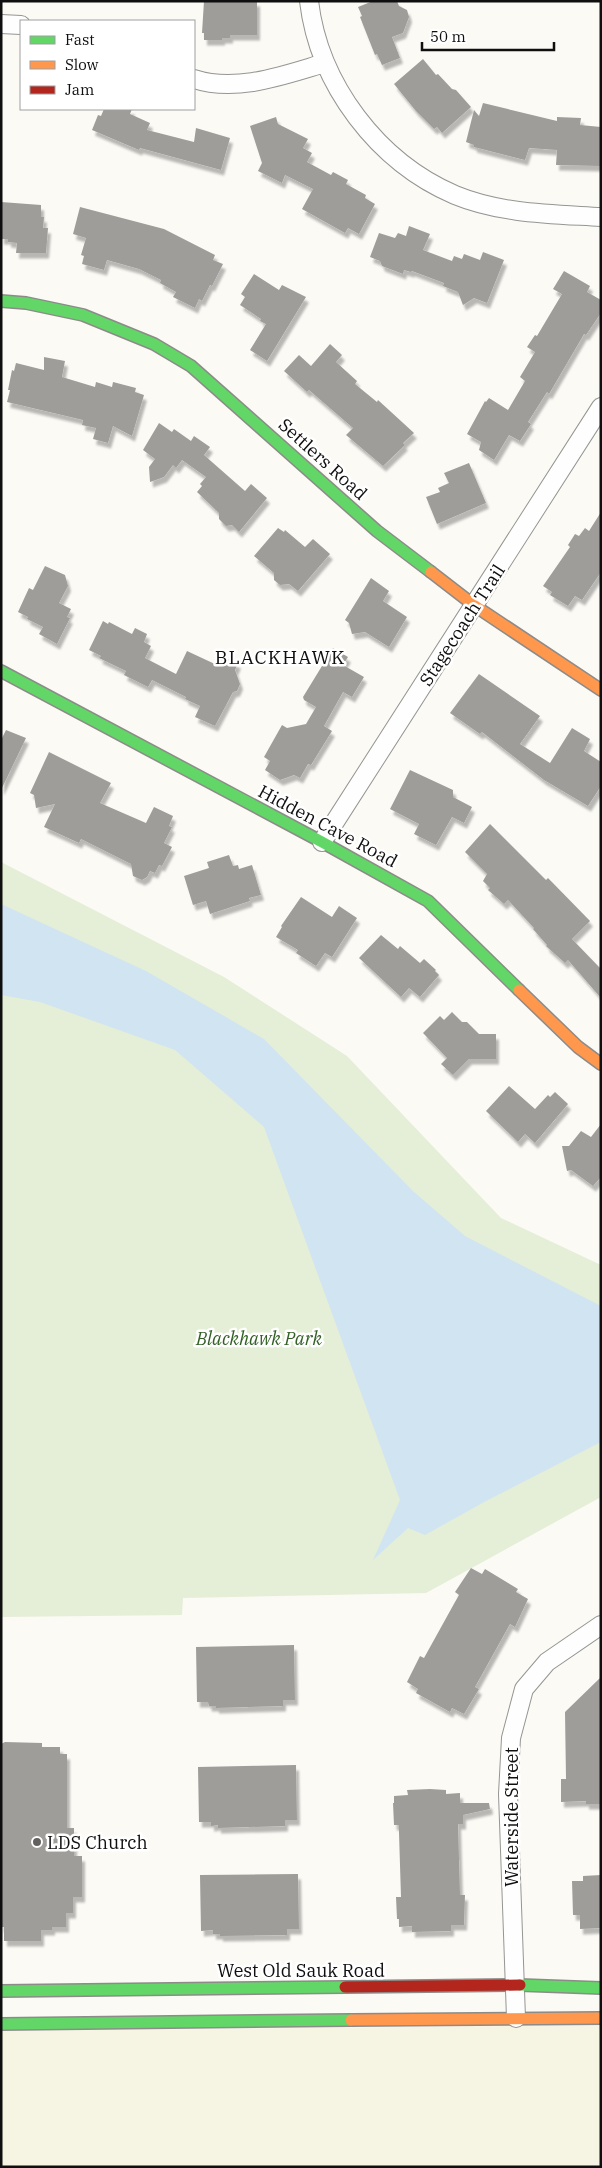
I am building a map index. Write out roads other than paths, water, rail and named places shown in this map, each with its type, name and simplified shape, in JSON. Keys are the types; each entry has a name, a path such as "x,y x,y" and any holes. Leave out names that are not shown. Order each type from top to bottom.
{"street":[{"path":"309,1 311,18 325,63 337,89 359,120 387,152 421,175 455,194 495,207 530,212 601,217"},
{"path":"1,24 20,25"},
{"path":"195,79 203,82 231,84 263,80 325,63"},
{"name":"Settlers Road","path":"1,301 26,303 83,315 154,344 191,366 377,531 475,606 601,690"},
{"name":"Stagecoach Trail","path":"322,842 601,407"},
{"name":"Hidden Cave Road","path":"1,671 428,900 578,1047 601,1064"},
{"name":"Waterside Street","path":"516,2018 508,1810 511,1738 524,1690 547,1662 601,1625"},
{"name":"West Old Sauk Road","path":"1,1991 515,1985 601,1988"},
{"path":"1,2024 601,2018"}],"water":[{"path":"1,904 146,971 264,1039 413,1191 465,1236 601,1306 601,1442 486,1501 425,1535 408,1528 373,1560 400,1500 264,1127 175,1050 40,1002 1,995"}],"place":[{"name":"LDS Church","path":"37,1842"}],"district":[{"name":"BLACKHAWK","path":"280,657"}],"park label":[{"name":"Blackhawk Park","path":"259,1338"}]}
